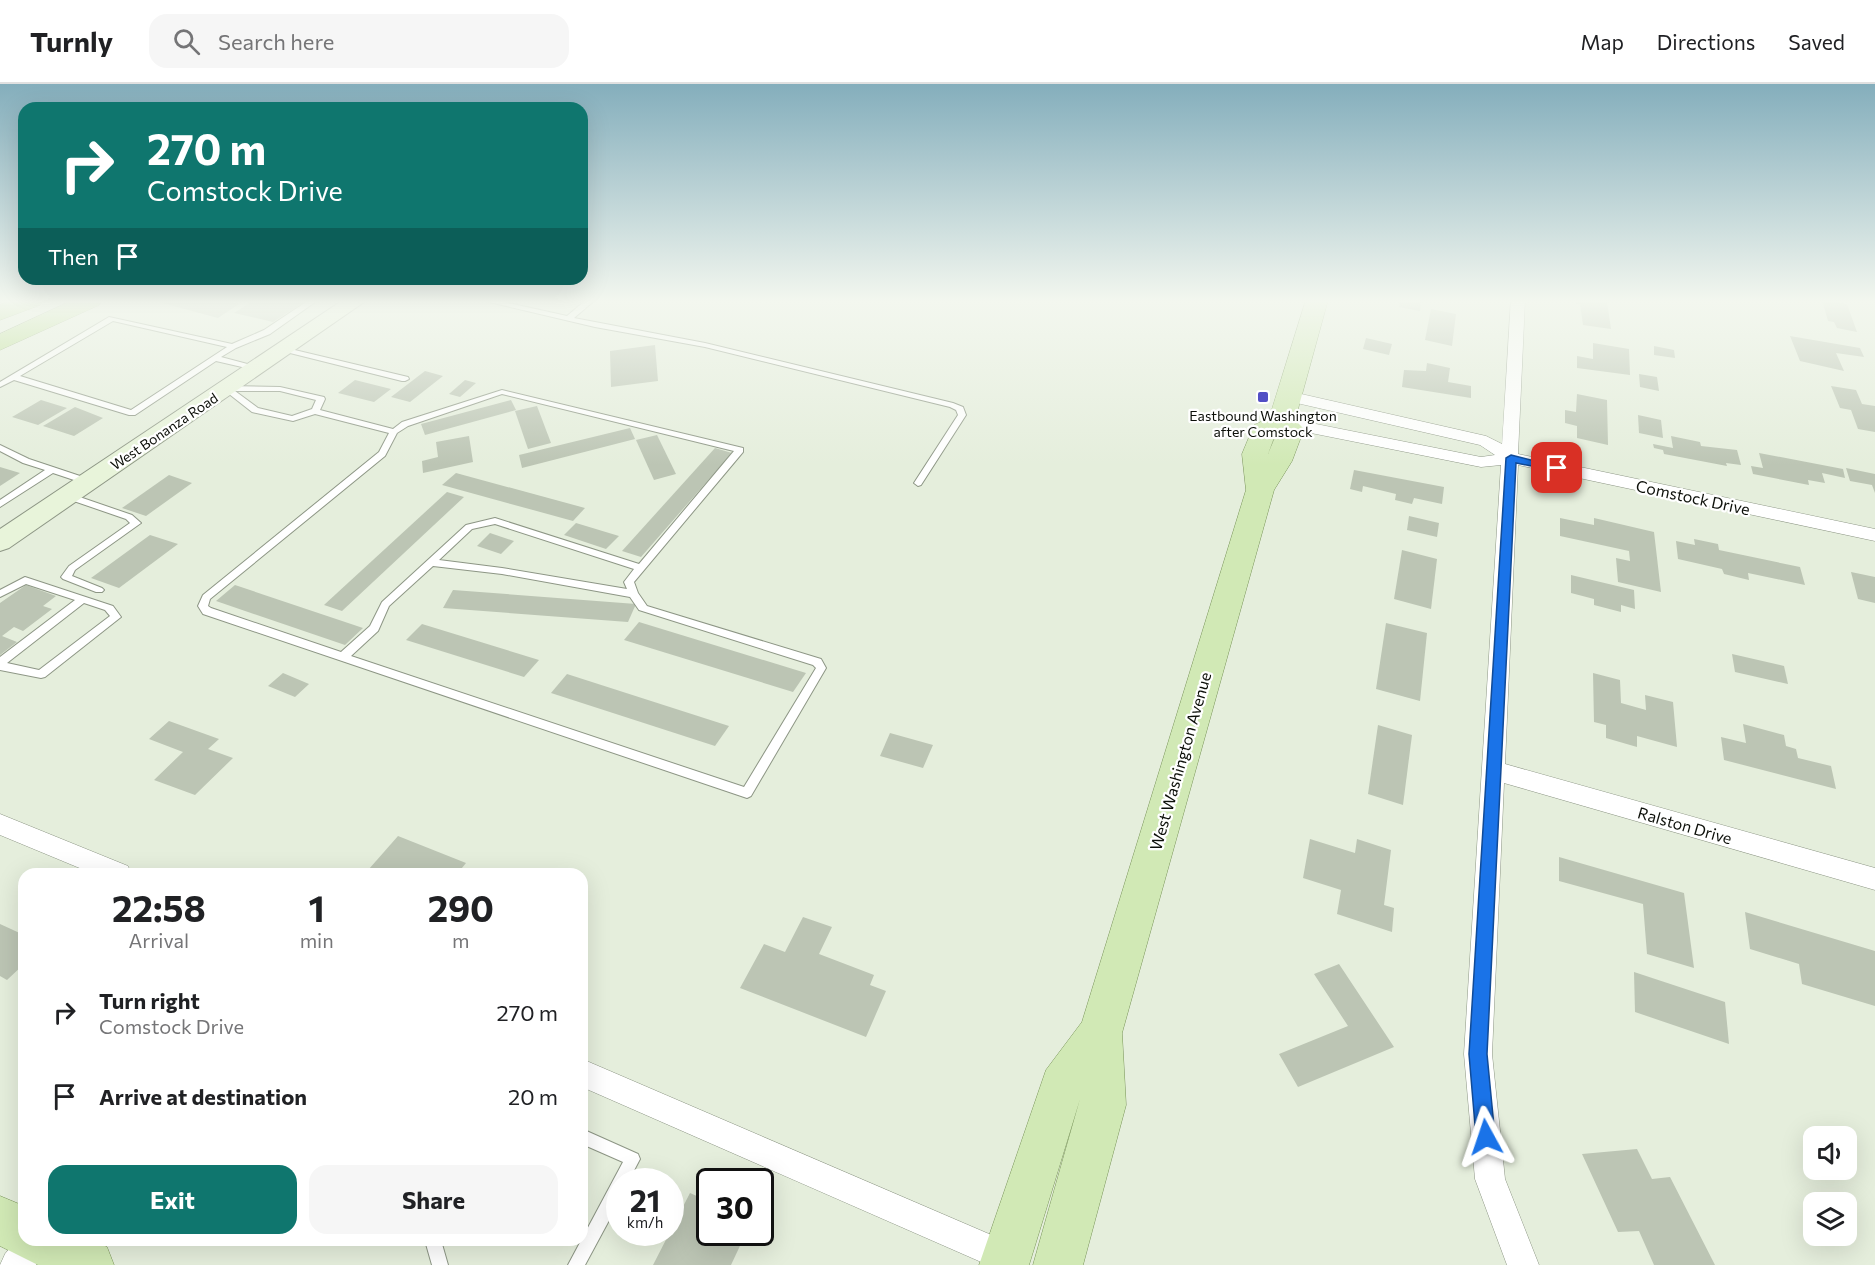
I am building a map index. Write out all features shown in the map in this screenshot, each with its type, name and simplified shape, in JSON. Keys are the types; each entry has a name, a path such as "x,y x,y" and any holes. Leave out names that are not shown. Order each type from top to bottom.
{"main road":[{"name":"West Bonanza Road","path":"0,542 276,355"},
{"name":"West Washington Avenue","path":"1058,1265 1103,1105 1100,1033 1260,490 1283,457 1288,441 1291,429 1281,422 1300,355"},
{"name":"West Washington Avenue","path":"1005,1261 1062,1086 1100,1033"},
{"path":"0,1220 18,1229"},
{"path":"51,1246 89,1265"}],"street":[{"path":"1516,355 1478,1054 1490,1179 1523,1265"},
{"name":"Comstock Drive","path":"1288,396 1486,441 1511,458"},
{"name":"Comstock Drive","path":"1281,422 1481,462 1511,458 1875,535"},
{"name":"Ralston Drive","path":"1495,771 1875,879"},
{"path":"0,824 105,868"},
{"path":"588,1076 1005,1261"},
{"path":"16,1265 33,1246"}],"lane":[{"path":"0,385 51,355"},
{"path":"13,378 132,413 219,355"},
{"path":"309,355 405,379"},
{"path":"747,355 953,405 960,410 962,415 918,483"},
{"path":"214,358 256,369"},
{"path":"227,388 280,389 321,399 315,411"},
{"path":"227,388 255,410 293,419 315,411 394,432"},
{"path":"502,392 740,450 629,582 633,594 643,608 818,662 820,668 747,793 207,611 203,606 206,597 382,454 394,432 405,424 502,392"},
{"path":"0,448 26,461 89,482"},
{"path":"0,504 52,470"},
{"path":"68,496 129,516 136,523 72,568 66,577 99,590"},
{"path":"343,657 374,628 385,604 469,527 495,521 641,568"},
{"path":"429,562 502,570 633,594"},
{"path":"0,594 25,580 109,608 116,617 41,674 0,664"},
{"path":"0,664 83,599"},
{"path":"588,1139 633,1159 628,1168"},
{"path":"588,1243 606,1209"},
{"path":"435,1246 440,1265"},
{"path":"576,1265 586,1246"}],"building":[{"path":"610,355 656,355 658,381 611,387"},
{"path":"1593,355 1629,355 1630,375 1577,368 1577,356 1593,359"},
{"path":"1655,355 1675,355 1675,358"},
{"path":"1798,355 1837,355 1844,371 1800,361"},
{"path":"1427,363 1450,368 1448,382 1471,386 1471,398 1402,387 1404,370 1426,371"},
{"path":"425,371 443,376 410,402 391,397"},
{"path":"1639,374 1657,377 1659,391 1640,387"},
{"path":"355,380 391,389 374,402 338,393"},
{"path":"465,380 476,383 460,397 449,394"},
{"path":"1831,386 1856,390 1862,404 1875,406 1875,432 1858,429 1851,410 1840,408"},
{"path":"1577,394 1607,400 1608,445 1577,438 1577,426 1565,423 1565,410 1576,412"},
{"path":"41,400 67,408 38,425 12,417"},
{"path":"511,400 516,410 425,435 421,424"},
{"path":"537,406 551,443 528,449 515,411"},
{"path":"75,407 103,418 74,436 43,426"},
{"path":"1638,415 1661,420 1663,438 1639,433"},
{"path":"630,428 635,439 522,468 519,455"},
{"path":"657,435 676,474 654,480 636,440"},
{"path":"469,436 473,462 423,473 422,461 438,457 436,442"},
{"path":"1671,436 1700,442 1701,446 1737,450 1741,465 1726,463 1727,466 1664,454 1663,450 1654,448 1653,444 1673,448"},
{"path":"715,448 732,453 641,557 622,551"},
{"path":"1759,453 1843,469 1845,478 1822,473 1825,483 1808,480 1809,485 1753,474 1751,466 1763,468"},
{"path":"0,467 20,473 0,486"},
{"path":"1846,468 1875,474 1875,493 1872,485 1850,481"},
{"path":"1354,470 1444,487 1442,504 1414,498 1412,504 1395,500 1396,494 1363,486 1362,492 1350,489"},
{"path":"456,473 585,508 573,521 442,485"},
{"path":"169,475 192,483 146,516 122,508"},
{"path":"447,492 464,497 342,611 324,605"},
{"path":"1409,516 1439,523 1437,537 1407,530"},
{"path":"1560,518 1594,525 1594,518 1654,532 1661,592 1618,582 1616,558 1630,561 1629,551 1560,536"},
{"path":"576,523 619,536 606,549 564,535"},
{"path":"490,533 514,541 501,554 477,546"},
{"path":"150,535 178,544 119,588 91,578"},
{"path":"1694,539 1718,544 1719,550 1800,567 1805,585 1748,573 1749,580 1724,574 1722,569 1678,559 1676,541 1695,545"},
{"path":"1402,550 1437,559 1431,609 1394,599"},
{"path":"1851,572 1875,577 1875,603 1858,599"},
{"path":"1571,575 1634,590 1635,609 1621,605 1621,612 1594,605 1594,599 1571,593"},
{"path":"26,585 56,596 43,606 52,609 23,631 14,627 2,636 17,642 0,655 0,603"},
{"path":"235,585 363,628 345,645 216,601"},
{"path":"453,590 636,604 628,622 443,608"},
{"path":"639,622 806,673 793,692 624,640"},
{"path":"1386,623 1427,633 1420,701 1376,689"},
{"path":"422,624 539,660 524,677 406,640"},
{"path":"1732,654 1784,666 1788,684 1735,672"},
{"path":"283,673 309,684 295,697 268,686"},
{"path":"1593,673 1620,680 1621,703 1646,710 1645,695 1673,702 1677,747 1637,736 1637,747 1606,738 1606,725 1594,722"},
{"path":"567,674 729,726 715,746 551,693"},
{"path":"169,721 219,739 208,749 233,758 195,795 154,780 183,752 149,739"},
{"path":"1743,724 1784,735 1786,746 1796,749 1798,758 1831,766 1836,789 1724,760 1721,737 1746,743"},
{"path":"1378,725 1412,735 1403,805 1368,794"},
{"path":"890,733 933,745 923,768 880,756"},
{"path":"398,836 466,863 462,868 370,868"},
{"path":"1310,839 1355,853 1357,839 1391,850 1384,905 1394,908 1392,932 1337,914 1341,890 1303,878"},
{"path":"1559,857 1684,893 1694,968 1647,954 1643,904 1559,881"},
{"path":"1745,912 1875,951 1875,1006 1802,984 1799,964 1750,949"},
{"path":"803,917 832,927 819,954 874,975 870,985 886,991 866,1037 740,988 764,944 785,952"},
{"path":"0,924 18,932 18,970 7,980 0,976"},
{"path":"1339,964 1394,1047 1298,1087 1279,1054 1348,1026 1314,974"},
{"path":"1634,972 1725,1002 1729,1044 1635,1012"},
{"path":"1637,1149 1652,1179 1670,1177 1715,1265 1654,1265 1639,1231 1618,1232 1582,1154"},
{"path":"690,1193 696,1196 696,1246 740,1246 731,1265 653,1265 663,1246 684,1246 684,1205"}],"place":[{"name":"Eastbound Washington after Comstock","path":"1263,397"}],"route":[{"path":"1486,1137 1478,1054 1511,458 1557,468"}]}
